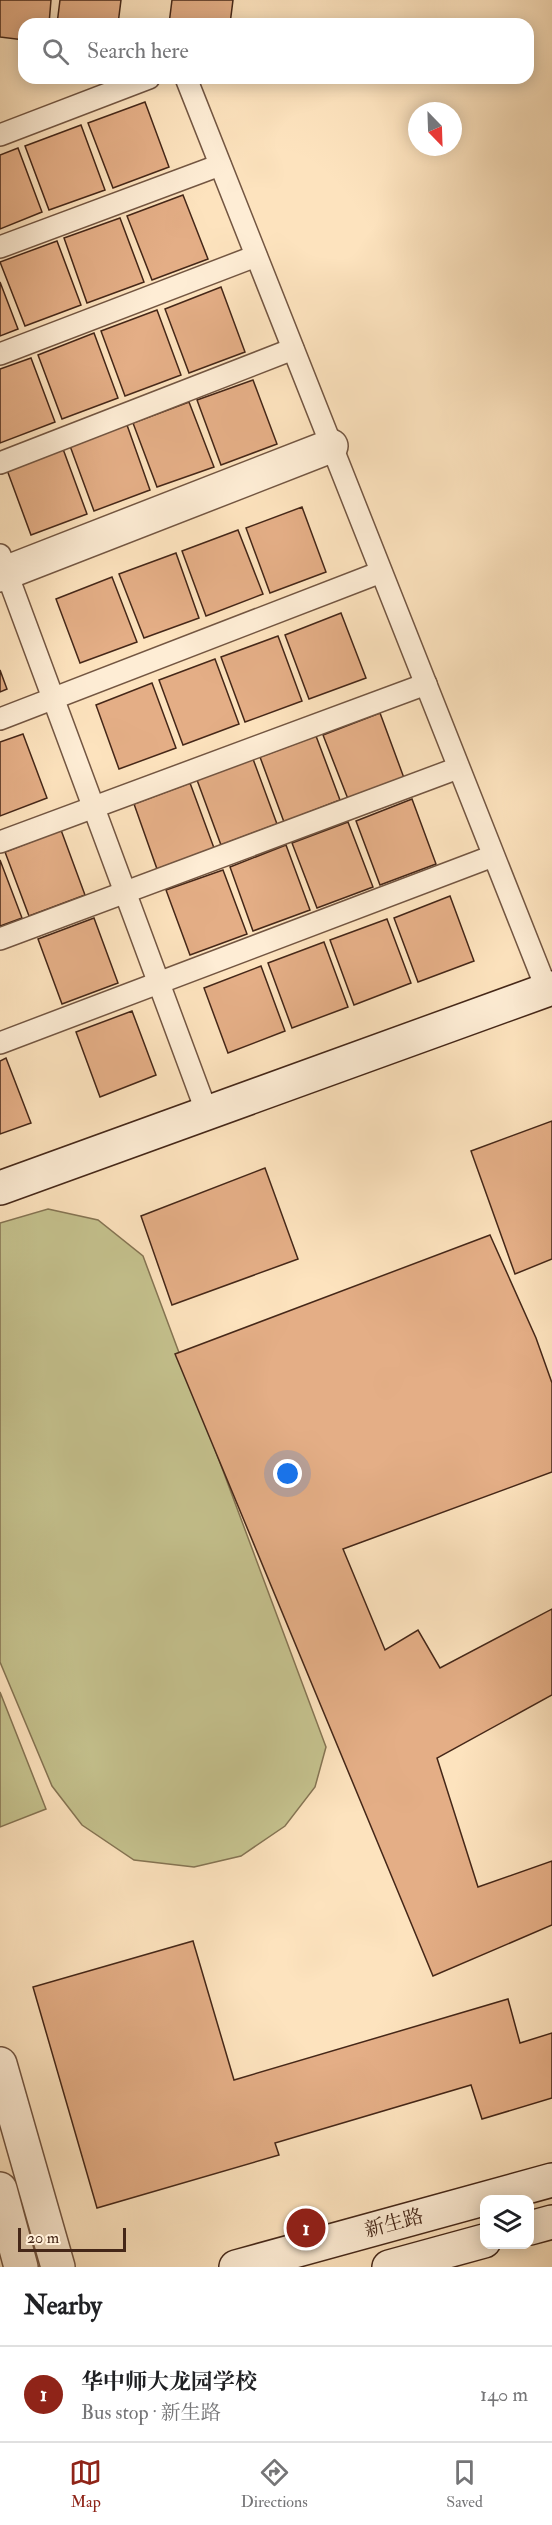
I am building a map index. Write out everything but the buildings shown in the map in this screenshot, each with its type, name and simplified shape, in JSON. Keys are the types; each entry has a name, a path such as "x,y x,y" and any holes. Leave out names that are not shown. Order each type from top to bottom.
{"street":[{"path":"2,568 331,446"},
{"path":"0,1188 549,989"},
{"path":"0,2064 58,2267"},
{"name":"新生路","path":"236,2267 552,2180"},
{"path":"0,2189 21,2267"},
{"path":"534,2227 552,2222"},
{"name":"新生路","path":"389,2267 480,2242"}],"lane":[{"path":"0,135 133,84"},
{"path":"188,84 458,768 549,989"},
{"path":"0,247 220,165"},
{"path":"0,354 256,256"},
{"path":"0,463 293,349"},
{"path":"2,568 207,1113"},
{"path":"0,719 381,572"},
{"path":"0,842 426,684"},
{"path":"0,939 458,768"},
{"path":"0,1043 494,856"}],"shaded area":[{"path":"48,1209 98,1220 143,1256 326,1747 315,1787 285,1826 241,1856 194,1867 134,1860 82,1825 52,1786 0,1662 0,1223"},
{"path":"0,1692 46,1809 0,1827"}],"place":[{"name":"华中师大龙园学校","path":"306,2228"}]}
